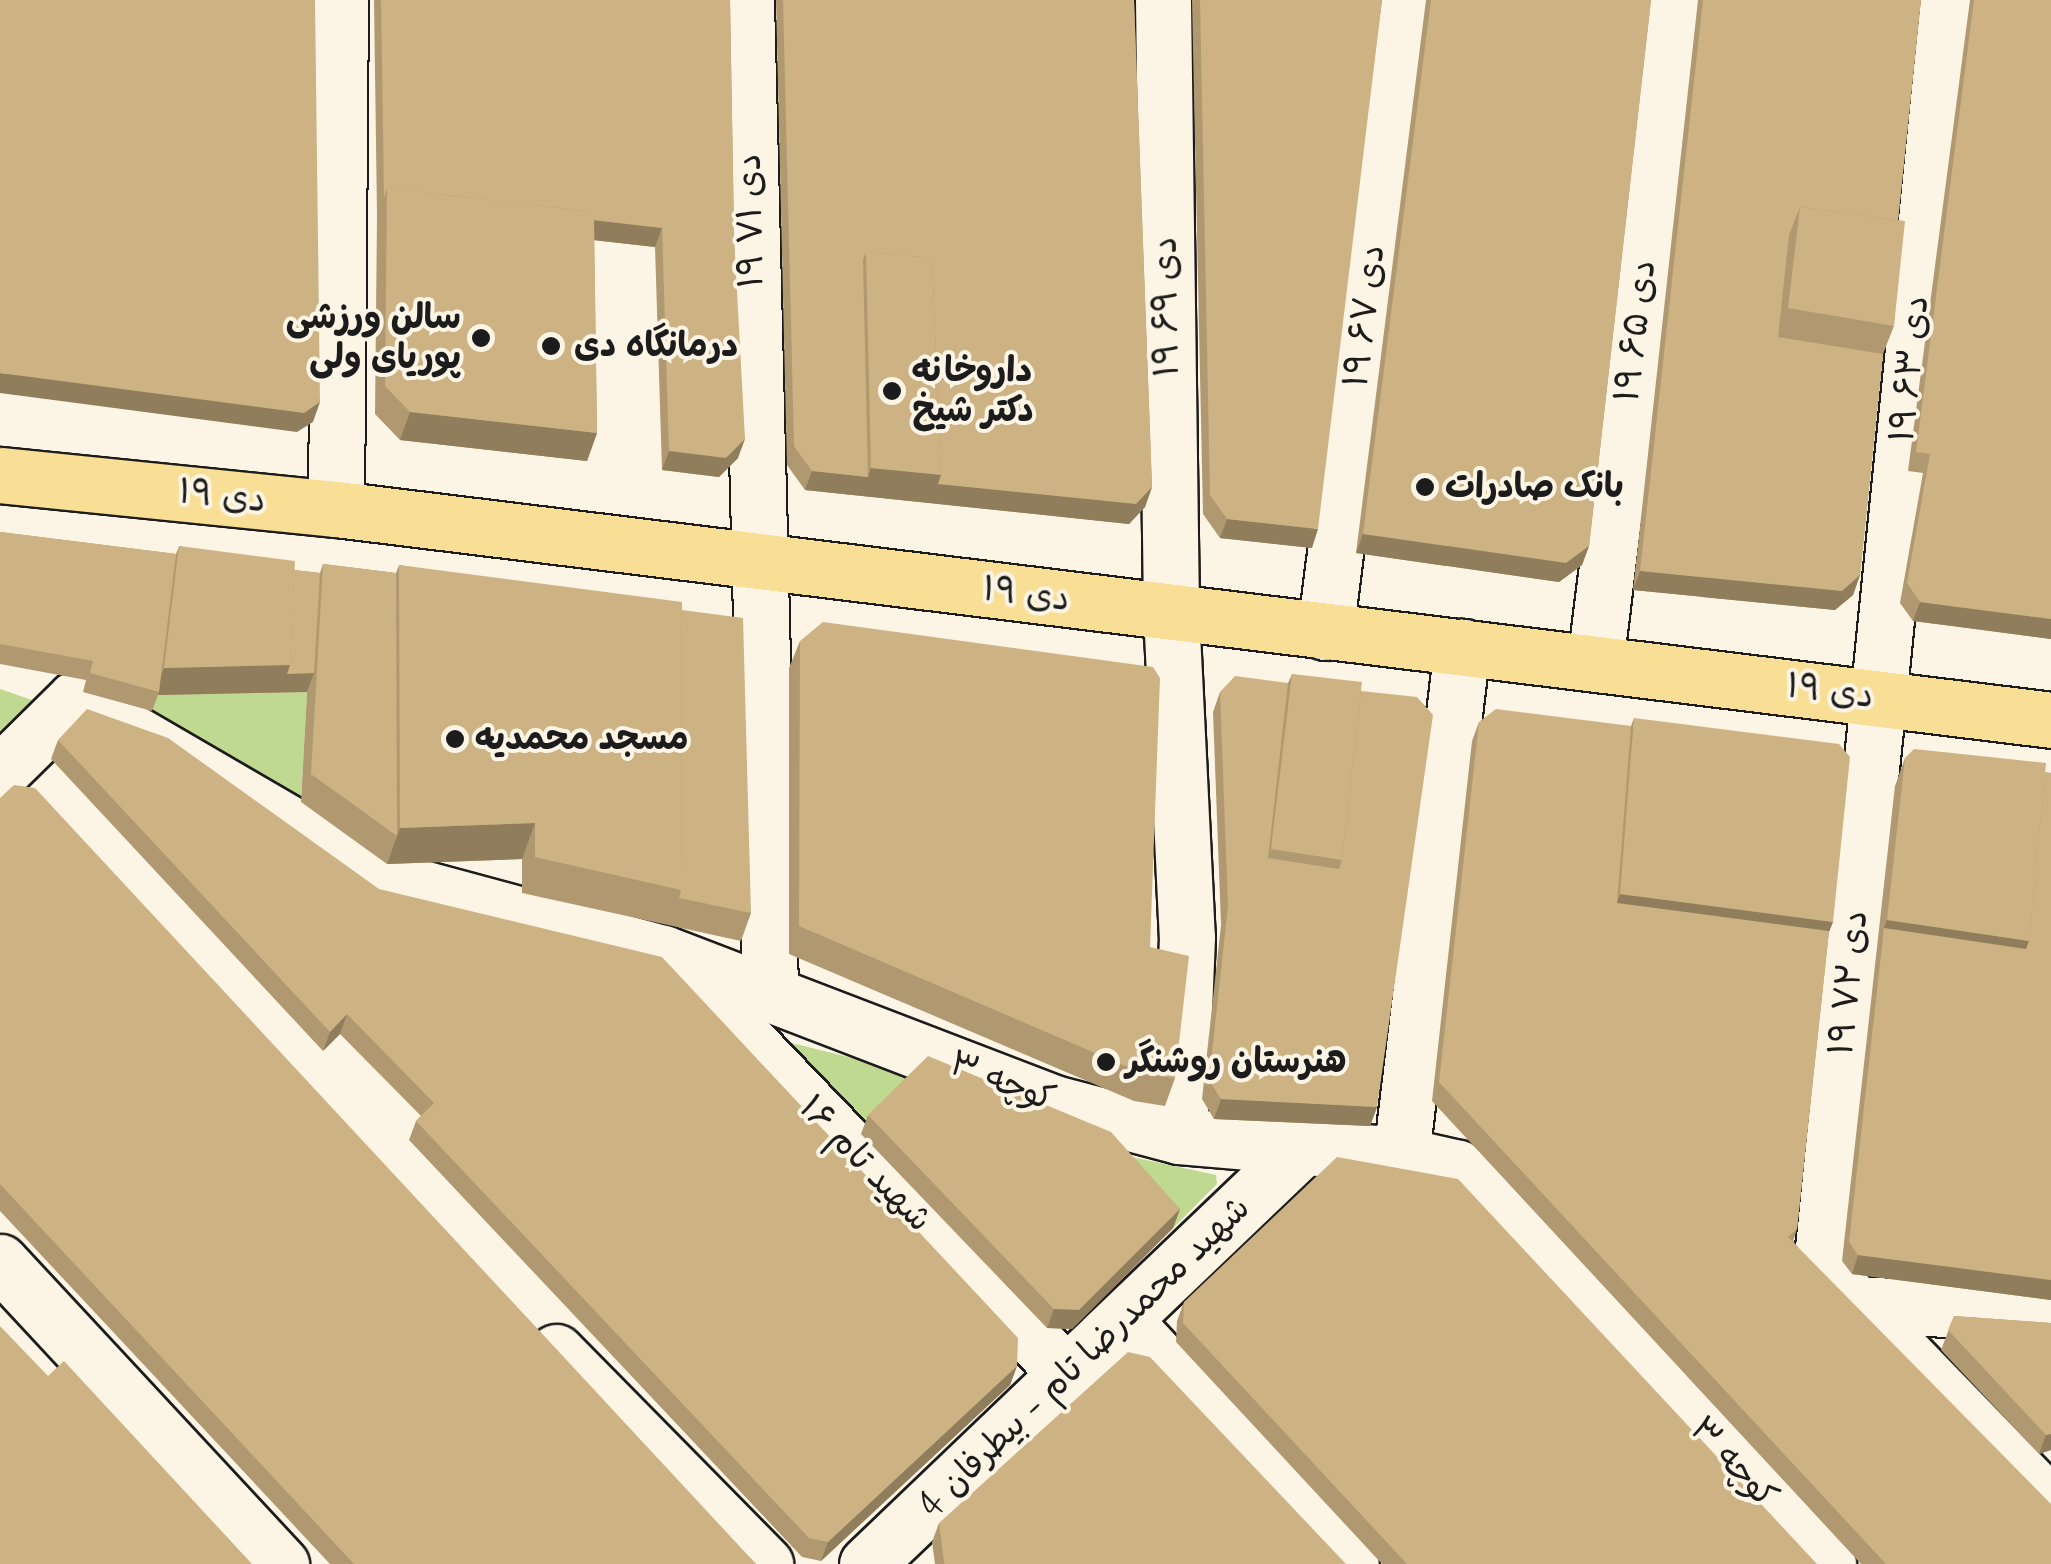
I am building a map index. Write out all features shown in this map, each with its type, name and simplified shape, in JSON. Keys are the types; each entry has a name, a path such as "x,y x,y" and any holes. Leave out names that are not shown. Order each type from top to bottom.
{"main road":[{"name":"۱۹ دی","path":"0,475 336,509 2051,720"}],"street":[{"path":"336,509 340,0"},
{"name":"۱۹ دی ۷۱","path":"746,0 770,992"},
{"name":"۱۹ دی ۶۹","path":"1163,0 1172,613 1187,937 1179,1136"},
{"name":"۱۹ دی ۶۷","path":"1325,632 1404,0"},
{"name":"۱۹ دی ۶۵","path":"1596,663 1677,0"},
{"name":"۱۹ دی ۶۳","path":"1878,698 1945,19"},
{"path":"1401,1155 1462,647"},
{"name":"کوچه ۳","path":"9,791 75,698 381,877 663,953 1054,1103 1179,1136 1401,1155 1458,1168 1828,1564"},
{"name":"۱۹ دی ۷۲","path":"1839,1286 1878,698"},
{"name":"شهید تام ۱۶","path":"663,953 1067,1374"},
{"name":"شهید محمدرضا تام - بیطرفان 4","path":"874,1562 1301,1149"},
{"path":"1,1264 280,1564"},
{"path":"1839,1286 2051,1315"},
{"path":"1839,1286 2051,1504"},
{"path":"514,1310 764,1564"},
{"path":"1125,1322 1350,1564"}],"green space":[{"path":"0,689 32,700 0,731"},
{"path":"307,692 301,802 152,711 154,695"},
{"path":"792,1043 921,1075 861,1134 786,1056"},
{"path":"1104,1151 1216,1175 1217,1184 1173,1228"}],"building":[{"path":"0,0 315,0 320,402 304,413 0,373"},
{"path":"381,0 730,0 734,236 745,439 726,458 669,451 662,228 594,220 594,212 387,188 384,197"},
{"path":"783,0 1134,0 1152,487 1136,504 938,484 941,475 932,258 866,252 863,260 868,477 812,471 794,446"},
{"path":"1200,0 1382,0 1318,529 1227,519 1210,495"},
{"path":"1431,0 1651,0 1589,546 1566,563 1363,534"},
{"path":"1703,0 1921,0 1898,220 1800,207 1789,235 1778,337 1883,354 1860,575 1842,591 1640,571"},
{"path":"1974,0 2051,0 2051,619 1920,602 1907,583 1930,454 1916,452"},
{"path":"387,188 594,212 597,433 410,412 385,386"},
{"path":"1800,207 1905,221 1894,326 1788,308"},
{"name":"داروخانه دکتر شیخ","path":"866,252 932,258 941,475 871,468"},
{"path":"0,532 176,554 159,692 90,673 93,661 0,644"},
{"path":"179,546 295,561 290,665 164,668"},
{"path":"323,564 396,573 397,836 311,774"},
{"path":"399,565 682,602 681,890 535,857 535,823 400,828"},
{"path":"294,570 320,573 314,673 287,674"},
{"path":"682,610 743,618 751,913 679,898"},
{"path":"823,622 1153,667 1160,678 1150,947 1189,956 1175,1078 1144,1074 799,926 800,641"},
{"path":"1292,674 1362,682 1342,860 1271,849"},
{"path":"1235,676 1288,683 1268,858 1339,869 1361,691 1417,697 1433,715 1377,1107 1221,1099 1209,1080 1228,906 1220,692"},
{"path":"87,709 168,738 379,889 662,957 1018,1338 1017,1366 828,1542 809,1538 416,1121 434,1103 347,1014 330,1032 58,740"},
{"path":"1496,709 1631,726 1617,903 1829,931 1797,1229 1788,1237 2051,1504 2051,1564 1886,1564 1439,1082 1479,722"},
{"path":"1634,718 1839,744 1850,757 1833,922 1620,894"},
{"path":"1914,749 2046,763 2029,941 1887,920 1905,758"},
{"path":"2045,772 2051,773 2051,1280 1858,1255 1849,1242 1884,928 2026,949"},
{"path":"14,785 35,788 756,1564 354,1564 0,1184 0,798"},
{"path":"928,1056 1111,1132 1180,1209 1079,1310 1054,1309 868,1115"},
{"path":"1337,1157 1458,1179 1817,1564 1407,1564 1183,1323 1184,1302"},
{"path":"1954,1316 2051,1323 2051,1434 2046,1435 1948,1330"},
{"path":"0,1326 48,1376 64,1361 252,1564 0,1564"},
{"path":"1128,1352 1150,1357 1346,1564 945,1564 939,1523"}],"place":[{"name":"سالن ورزشی پوریای ولی","path":"481,338"},
{"name":"درمانگاه دی","path":"551,346"},
{"name":"داروخانه دکتر شیخ","path":"892,391"},
{"name":"بانک صادرات","path":"1425,487"},
{"name":"مسجد محمدیه","path":"455,739"},
{"name":"هنرستان روشنگر","path":"1106,1062"}]}
